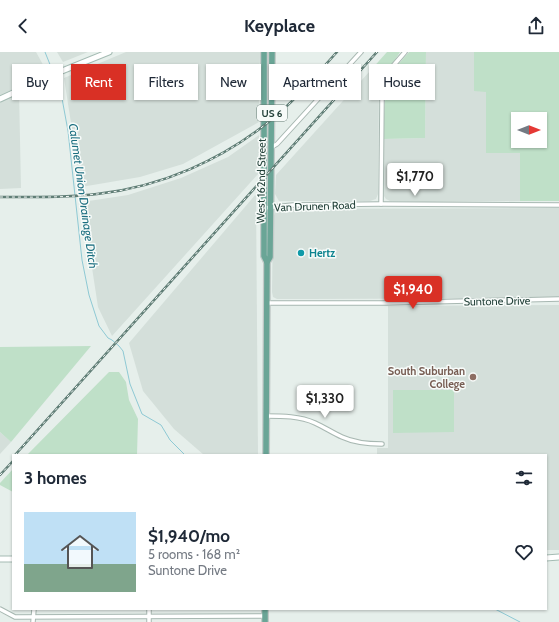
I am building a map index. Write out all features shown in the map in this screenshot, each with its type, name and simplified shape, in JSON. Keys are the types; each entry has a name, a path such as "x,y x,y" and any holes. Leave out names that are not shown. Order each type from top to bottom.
{"main road":[{"name":"West 162nd Street","path":"264,52 264,256 267,262 266,454"},
{"name":"West 162nd Street","path":"267,262 270,257 272,52"},
{"path":"263,147 272,147"}],"street":[{"path":"0,99 109,52"},
{"path":"272,147 277,144 360,52"},
{"path":"381,204 382,99 388,75 405,52"},
{"name":"Van Drunen Road","path":"264,208 381,204 559,205"},
{"name":"Suntone Drive","path":"267,303 391,303 559,299"},
{"path":"266,416 298,418 314,422 344,438 356,442 382,444"},
{"path":"547,558 559,557"},
{"path":"0,559 12,559"},
{"path":"0,609 15,618 33,620 96,617 198,616 265,619"},
{"path":"33,620 34,610"},
{"path":"149,610 149,622"},
{"path":"198,616 198,622"},
{"path":"96,617 96,622"}],"shaded area":[{"path":"0,52 36,52 43,64 12,64 12,100 19,100 21,188 0,189"},
{"path":"57,52 88,52 63,62"},
{"path":"126,52 260,52 260,64 206,64 206,100 259,100 259,122 183,164 140,177 81,187 64,78 71,75 71,100 126,100 126,64 97,64"},
{"path":"426,52 474,52 474,91 486,91 486,153 520,153 520,201 425,202 390,201 386,199 384,196 384,139 425,138 425,100 435,100 435,64 426,64"},
{"path":"369,72 369,100 379,100 378,194 376,199 370,201 279,201 275,194 276,175 344,100 361,100 361,81"},
{"path":"259,135 259,173 112,336 98,307 82,202 128,195 181,178 228,157"},
{"path":"256,194 258,454 203,454 174,429 143,391 129,343"},
{"path":"559,208 559,298 277,299 273,297 273,218 275,213 281,209"},
{"name":"South Suburban College","path":"559,305 559,550 547,550 547,454 377,454 377,448 388,448 388,306"},
{"path":"0,432 11,442 0,454"}],"green space":[{"path":"387,52 400,52 392,64 376,64"},
{"path":"409,52 426,52 426,64 399,64"},
{"path":"474,52 559,52 559,201 520,201 520,153 486,153 486,92 474,91"},
{"path":"386,100 425,100 425,138 384,139"},
{"path":"91,346 11,442 0,432 0,347"},
{"path":"109,372 119,372 126,382 129,400 138,419 137,454 28,454"},
{"path":"393,390 454,390 454,432 393,433"},
{"path":"12,470 12,491 0,485 0,483"}],"waterway":[{"name":"Calumet Union Drainage Ditch","path":"45,52 50,64"},
{"name":"Calumet Union Drainage Ditch","path":"62,100 68,131 82,260 89,295 99,326 108,338 123,351 130,384 142,414 161,425 170,440 184,454"},
{"name":"Calumet Union Drainage Ditch","path":"497,610 520,622"}],"railway":[{"path":"0,197 61,197 97,194 144,185 190,169 232,147 271,120 297,96 337,52"},
{"path":"16,454 377,52"},
{"path":"0,475 12,462"}],"place":[{"name":"Hertz","path":"301,253"},
{"name":"South Suburban College","path":"473,377"}]}
